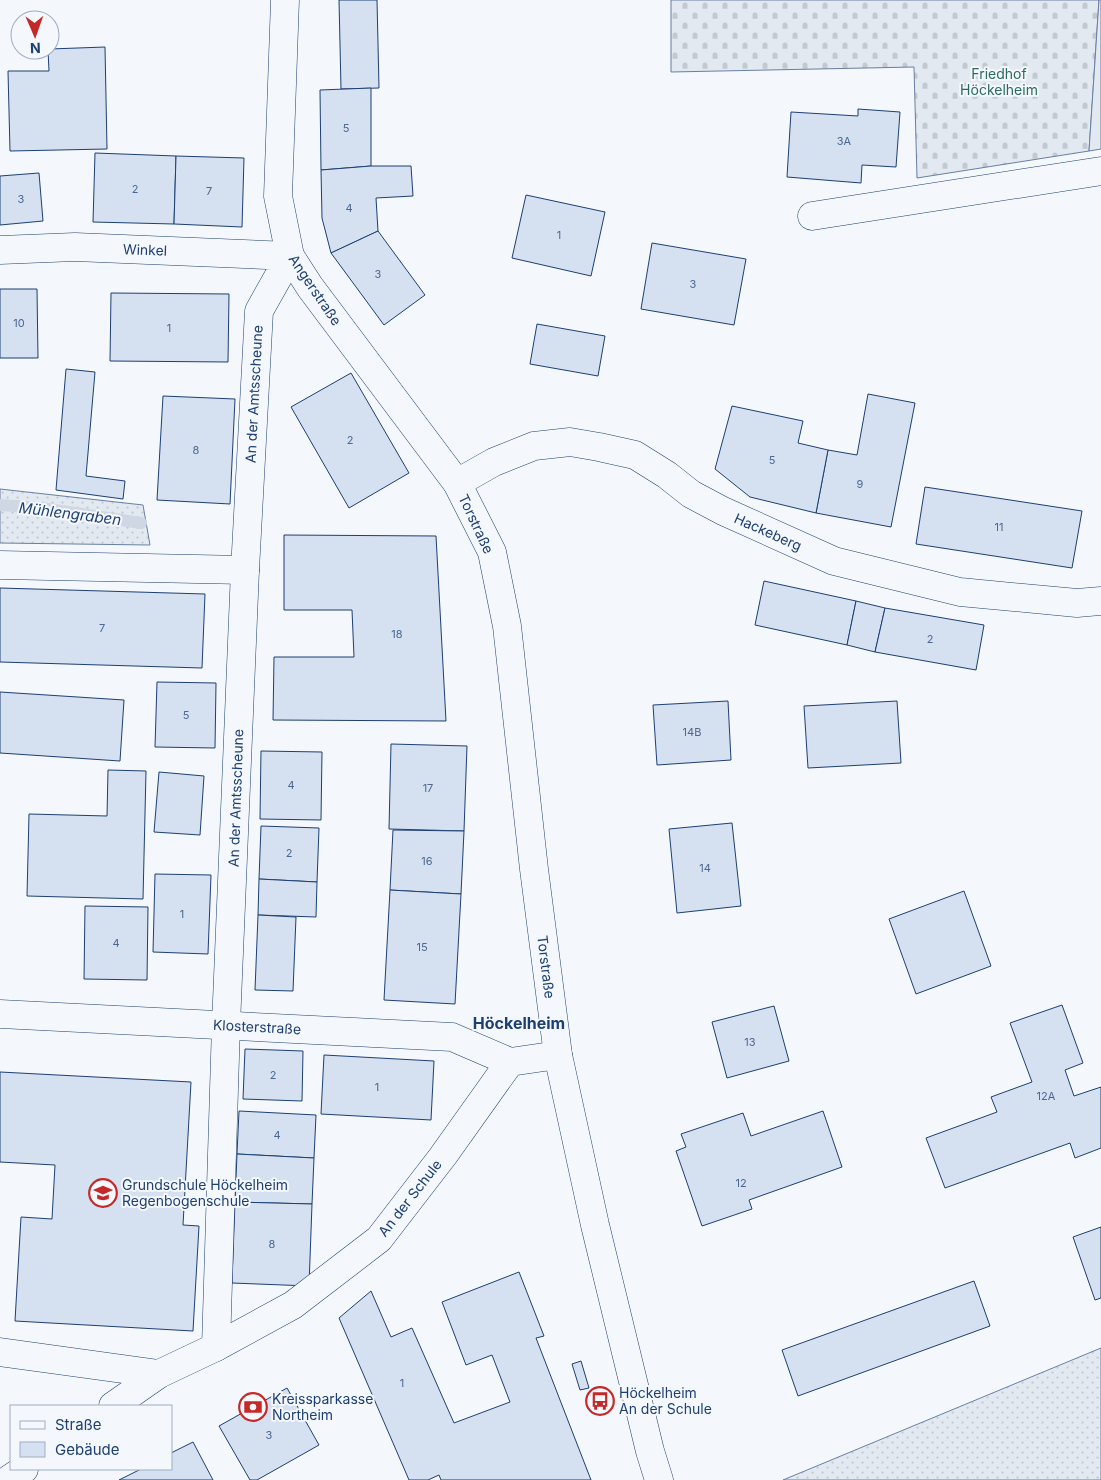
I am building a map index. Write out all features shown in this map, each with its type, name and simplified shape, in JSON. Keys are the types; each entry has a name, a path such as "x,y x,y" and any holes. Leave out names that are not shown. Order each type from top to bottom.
{"street":[{"name":"Angerstraße","path":"285,0 278,196 290,256 310,287 456,483"},
{"path":"812,216 1101,171"},
{"name":"Winkel","path":"0,250 75,246 290,256"},
{"name":"An der Amtsscheune","path":"226,1025 258,311 290,256"},
{"name":"Hackeberg","path":"456,483 494,462 534,446 570,442 599,446 635,455 667,475 691,494 723,511 834,561 960,592 1077,602 1101,602"},
{"name":"Torstraße","path":"456,483 492,552 507,626 534,869 558,1055 595,1225 650,1451 659,1480"},
{"path":"0,564 246,570"},
{"name":"Klosterstraße","path":"0,1014 452,1037 510,1062"},
{"path":"216,1347 226,1025"},
{"path":"510,1062 558,1055"},
{"name":"An der Schule","path":"114,1405 159,1374 216,1347 293,1305 379,1240 443,1156 510,1062"},
{"path":"0,1352 159,1374"},
{"path":"8,1480 23,1470"}],"green space":[{"name":"Friedhof Höckelheim","path":"671,0 1099,0 1089,151 917,178 914,67 671,72"},
{"path":"1099,0 1101,0 1101,149 1089,151"},
{"path":"0,489 143,505 150,545 0,543"},
{"path":"1101,1348 1101,1480 783,1480"}],"building":[{"path":"339,0 377,0 379,88 341,89"},
{"path":"105,47 107,149 10,151 8,71 49,71 48,60 60,60 60,49"},
{"path":"371,88 371,166 321,170 320,90"},
{"path":"858,109 900,112 896,167 862,165 861,183 787,177 791,112 858,116"},
{"path":"95,153 176,156 174,224 93,222"},
{"path":"176,156 244,158 242,227 174,224"},
{"path":"371,166 411,166 413,196 376,198 378,231 331,253 322,218 321,170"},
{"path":"39,173 43,221 0,225 0,176"},
{"path":"526,195 605,212 591,276 512,258"},
{"path":"378,231 425,295 384,325 331,253"},
{"path":"652,243 746,259 734,325 641,309"},
{"path":"0,289 37,289 38,358 0,358"},
{"path":"111,293 229,294 228,362 110,361"},
{"path":"537,324 605,336 598,376 530,364"},
{"path":"66,369 95,372 86,476 125,481 123,499 56,490"},
{"path":"351,373 409,473 349,508 291,407"},
{"path":"868,394 915,403 891,527 816,513 828,450 857,455"},
{"path":"163,396 235,399 230,504 157,500"},
{"path":"732,406 803,421 798,443 828,450 816,513 750,497 715,469"},
{"path":"925,487 1082,511 1072,568 916,544"},
{"path":"284,535 436,536 446,721 273,720 274,657 354,657 352,610 284,610"},
{"path":"764,581 856,601 847,645 755,625"},
{"path":"0,588 205,594 202,668 0,662"},
{"path":"856,601 885,608 875,652 847,645"},
{"path":"885,608 984,625 976,670 875,652"},
{"path":"157,682 216,683 215,748 155,747"},
{"path":"0,692 124,700 120,761 0,753"},
{"path":"728,701 731,760 657,765 653,705"},
{"path":"897,701 901,763 808,768 804,706"},
{"path":"391,744 467,746 464,831 389,829"},
{"path":"261,751 322,752 321,820 260,819"},
{"path":"108,770 146,771 143,899 27,896 29,814 107,816"},
{"path":"159,772 204,776 200,835 154,832"},
{"path":"732,823 741,906 677,913 669,829"},
{"path":"261,826 319,828 317,882 259,879"},
{"path":"393,830 464,831 461,894 390,890"},
{"path":"155,874 211,875 208,954 153,952"},
{"path":"259,879 317,882 316,917 258,915"},
{"path":"390,890 461,894 455,1004 384,1000"},
{"path":"964,891 991,966 916,994 889,919"},
{"path":"85,906 148,907 147,980 84,979"},
{"path":"258,915 296,917 293,991 255,990"},
{"path":"1062,1005 1083,1063 1065,1070 1074,1096 1101,1087 1101,1148 1075,1158 1070,1143 945,1188 926,1138 997,1112 991,1097 1032,1082 1010,1023"},
{"path":"774,1006 789,1061 727,1078 712,1022"},
{"path":"245,1049 303,1051 302,1101 243,1099"},
{"path":"324,1055 434,1061 431,1120 321,1114"},
{"name":"Grundschule Höckelheim Regenbogenschule","path":"0,1072 191,1082 183,1225 199,1226 193,1331 15,1321 21,1217 52,1219 55,1165 0,1162"},
{"path":"239,1111 316,1115 314,1158 237,1154"},
{"path":"823,1111 842,1167 749,1200 752,1209 702,1226 676,1151 686,1147 681,1134 743,1113 751,1136"},
{"path":"237,1154 314,1158 312,1204 235,1202"},
{"path":"235,1202 312,1204 309,1286 232,1283"},
{"path":"1101,1227 1101,1298 1095,1300 1073,1237"},
{"path":"519,1272 544,1336 536,1338 591,1480 441,1480 439,1475 428,1480 409,1480 339,1318 371,1291 391,1337 412,1328 454,1423 510,1402 492,1355 466,1365 442,1302"},
{"path":"974,1281 990,1326 798,1396 782,1350"},
{"path":"581,1361 589,1388 580,1390 572,1364"},
{"path":"287,1388 319,1445 257,1480 250,1480 219,1426"},
{"path":"193,1442 213,1480 119,1480 139,1470 172,1470 172,1452"}],"waterway":[{"name":"Mühlengraben","path":"0,505 42,508 141,523"}],"place":[{"name":"Grundschule Höckelheim Regenbogenschule","path":"103,1193"},
{"name":"Höckelheim An der Schule","path":"600,1401"},
{"name":"Kreissparkasse Northeim","path":"253,1407"}],"district":[{"name":"Höckelheim","path":"519,1023"}]}
